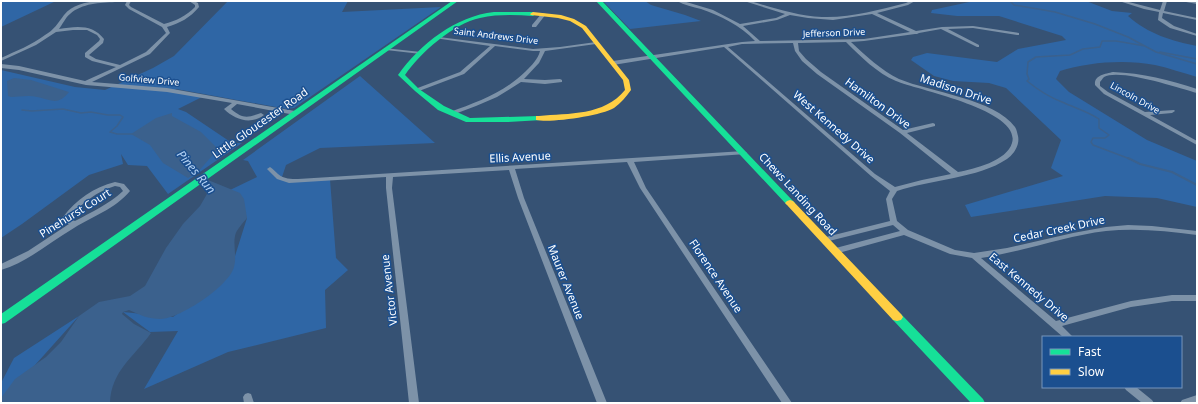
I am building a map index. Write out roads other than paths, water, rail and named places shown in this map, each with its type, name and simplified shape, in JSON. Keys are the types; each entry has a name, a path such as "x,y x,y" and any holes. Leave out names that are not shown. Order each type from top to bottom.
{"street":[{"path":"1,60 54,31 70,11 90,2 115,1"},
{"path":"86,83 148,53 168,33 164,26 130,8 127,4 129,1"},
{"path":"164,26 183,20 192,12 197,7 197,4 191,1"},
{"name":"Little Gloucester Road","path":"1,320 455,1"},
{"name":"Chews Landing Road","path":"599,1 979,403"},
{"path":"679,1 718,13 739,25 758,42"},
{"path":"746,1 808,17 825,18 853,16 907,4 913,1"},
{"path":"1121,1 1161,12 1197,18"},
{"path":"1166,1 1161,12 1160,19 1172,27 1197,35"},
{"path":"1187,1 1197,3"},
{"path":"872,12 917,33"},
{"path":"739,25 777,19 790,13"},
{"path":"534,26 544,14"},
{"path":"544,14 556,15 575,21 584,27 626,80 628,90 624,97 613,106 598,111 571,115 469,120 441,108 417,90 401,75 402,72 421,53 461,22 481,16 544,14"},
{"path":"942,28 977,46"},
{"name":"Jefferson Drive","path":"613,63 652,56 758,42 864,40 942,28 980,28 1017,34"},
{"path":"54,31 82,29 97,32 102,39 101,42 87,54 87,56 94,60 120,66"},
{"name":"Saint Andrews Drive","path":"441,38 493,46 543,50 596,43"},
{"name":"Madison Drive","path":"848,41 869,62 882,72 898,80 979,105 1006,120 1013,127 1016,135 1016,142 1013,149 1006,157 997,162 956,174 909,184 894,190"},
{"name":"Hamilton Drive","path":"795,42 797,51 814,69 902,132 956,174"},
{"path":"417,90 462,73 493,46"},
{"name":"West Kennedy Drive","path":"725,46 873,175 894,190"},
{"path":"386,49 421,53"},
{"path":"452,113 496,96 520,80 540,58 543,50"},
{"name":"Golfview Drive","path":"1,66 19,68 86,83 162,89 295,113"},
{"name":"Lincoln Drive","path":"1197,91 1158,79 1134,75 1102,76 1098,80 1097,84 1098,87 1197,143"},
{"path":"520,80 544,82 560,81"},
{"path":"236,102 227,109 240,118 249,120 261,115"},
{"path":"1144,114 1172,111"},
{"path":"902,132 933,125"},
{"name":"Ellis Avenue","path":"270,169 275,176 282,181 298,181 744,153"},
{"name":"Florence Avenue","path":"630,161 643,188 787,403"},
{"name":"Maurer Avenue","path":"511,167 521,198 602,403"},
{"name":"Victor Avenue","path":"390,175 389,188 414,403"},
{"name":"Pinehurst Court","path":"1,267 35,251 75,224 105,210 126,191 122,186 107,186 90,195 76,206 67,217 69,222 75,224"},
{"path":"894,190 889,199 894,222 905,232"},
{"path":"825,240 894,222"},
{"name":"Cedar Creek Drive","path":"974,256 996,254 1066,236 1107,229 1138,229 1197,233"},
{"path":"835,251 905,232"},
{"name":"East Kennedy Drive","path":"905,232 953,252 974,256 1068,336"},
{"path":"1055,325 1131,304 1172,298 1197,298"},
{"path":"1130,388 1148,403"},
{"path":"1185,403 1197,399"}],"water":[{"path":"14,78 31,80 69,92 58,101 34,96 11,97 8,96 7,81"},
{"path":"172,113 172,116 201,132 218,149 197,173 188,178 163,163 150,145 131,134 156,118"},
{"path":"208,180 240,193 244,199 247,218 236,234 234,267 230,275 223,283 203,300 170,317 156,319 129,310 123,312 122,314 134,324 151,333 119,373 111,392 110,403 1,403 1,398 15,379 46,357 61,342 79,316 99,302 130,296 145,286 166,248 183,224 200,206 207,194 203,184"}],"waterway":[{"path":"1010,1 1014,5 1055,12 1095,24 1128,37 1145,46"},
{"path":"1130,159 1093,145 1091,142 1093,138 1105,138 1109,135 1099,128 1099,119 1048,96 1027,81 1029,79 1027,74 1028,62 1036,57 1070,55 1083,49 1100,47 1102,41 1116,41 1145,46"},
{"path":"1145,46 1156,52 1197,64"},
{"path":"1160,52 1197,59"},
{"name":"Pines Run","path":"22,110 32,111 63,109 81,113 91,112 108,115 120,115 123,117 117,126 110,132 117,134 133,134"},
{"path":"1130,159 1140,164 1172,172 1197,185"}]}
